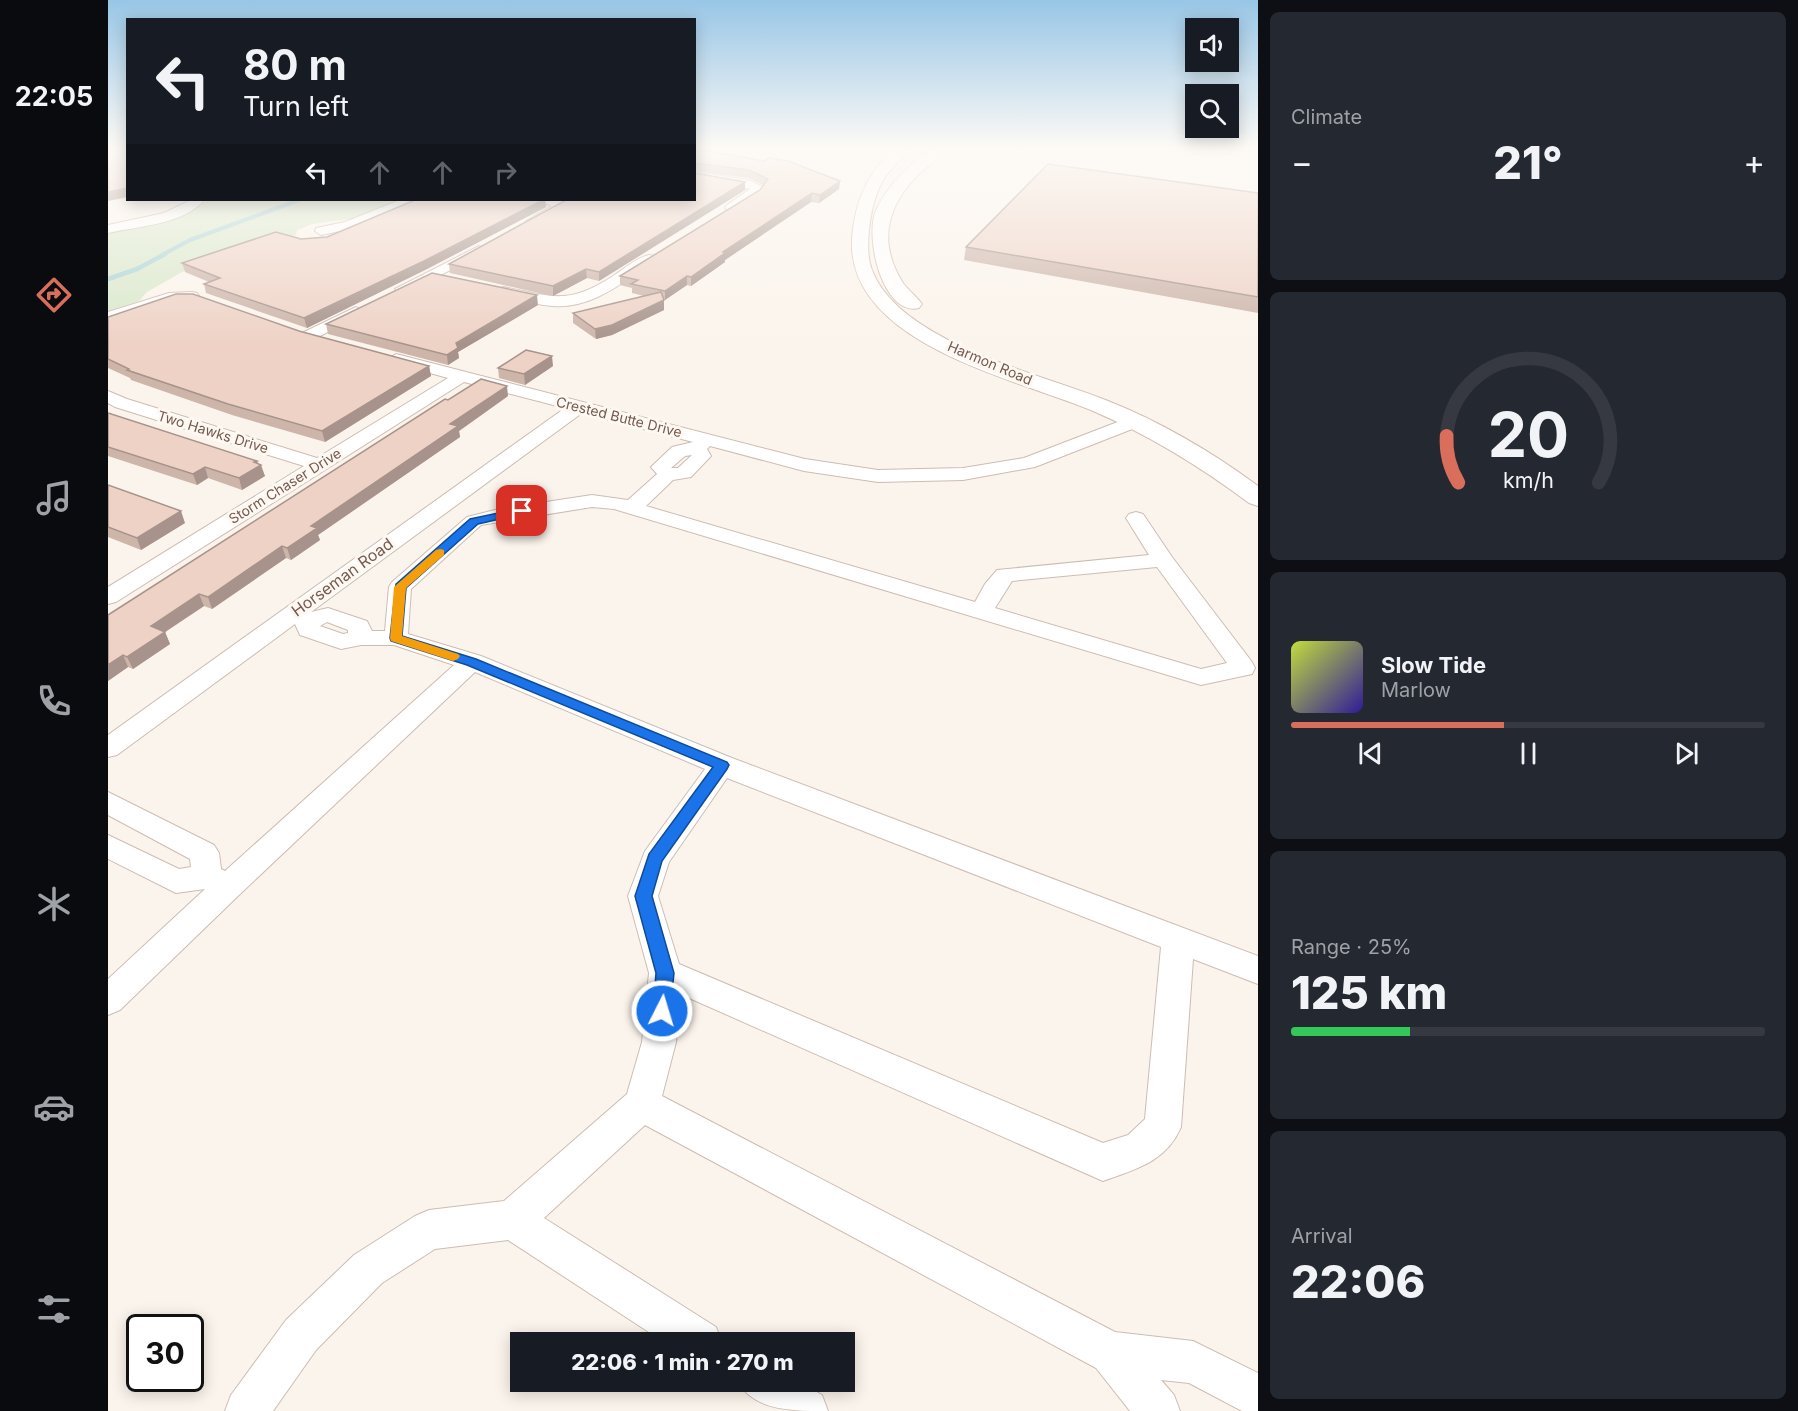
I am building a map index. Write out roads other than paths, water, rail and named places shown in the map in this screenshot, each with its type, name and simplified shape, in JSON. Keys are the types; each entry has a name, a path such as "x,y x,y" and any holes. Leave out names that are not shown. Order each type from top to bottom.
{"street":[{"path":"108,229 176,213"},
{"path":"321,231 349,225 378,213"},
{"path":"514,232 548,213"},
{"path":"716,218 724,213"},
{"name":"Harmon Road","path":"862,213 859,244 862,270 873,291 892,311 921,332 972,358 1100,406 1170,438 1221,469 1258,498"},
{"name":"Harmon Road","path":"884,213 880,232 883,257 891,280 906,300 941,327 997,354 1158,415 1195,433"},
{"path":"390,295 493,243"},
{"path":"487,287 554,302 577,300 589,296 657,254"},
{"path":"431,275 453,280"},
{"path":"108,317 170,297 185,296 209,301"},
{"path":"330,341 302,334 370,305"},
{"name":"Crested Butte Drive","path":"385,356 578,407 701,444 804,465 878,476 963,474 1028,463 1134,422"},
{"name":"Storm Chaser Drive","path":"114,587 320,465 462,376"},
{"name":"Two Hawks Drive","path":"108,396 121,403 320,465"},
{"name":"Horseman Road","path":"108,748 299,617 578,407"},
{"path":"632,508 667,475 684,473 702,456 701,444"},
{"path":"396,638 400,587 474,521 592,501 616,502 1201,677 1243,668 1163,560 1136,519"},
{"path":"981,612 993,589 1005,575 1163,560"},
{"path":"299,617 308,630 340,642 361,638 396,638 472,662 722,765 1258,970"},
{"path":"108,1000 217,881 472,662"},
{"path":"247,1411 301,1335 368,1269 429,1230 512,1220 642,1104 659,1042 665,973 643,896 655,859 722,765"},
{"path":"108,802 204,853 217,881"},
{"path":"108,846 176,881 217,881"},
{"path":"665,973 1103,1162 1138,1150 1162,1127 1178,939"},
{"path":"642,1104 1111,1353 1193,1362 1258,1396"},
{"path":"512,1220 685,1332"},
{"path":"1111,1353 1158,1411"},
{"path":"776,1392 806,1411"}],"waterway":[{"path":"162,255 190,240 264,213"},
{"path":"108,279 137,269 165,254"}]}
